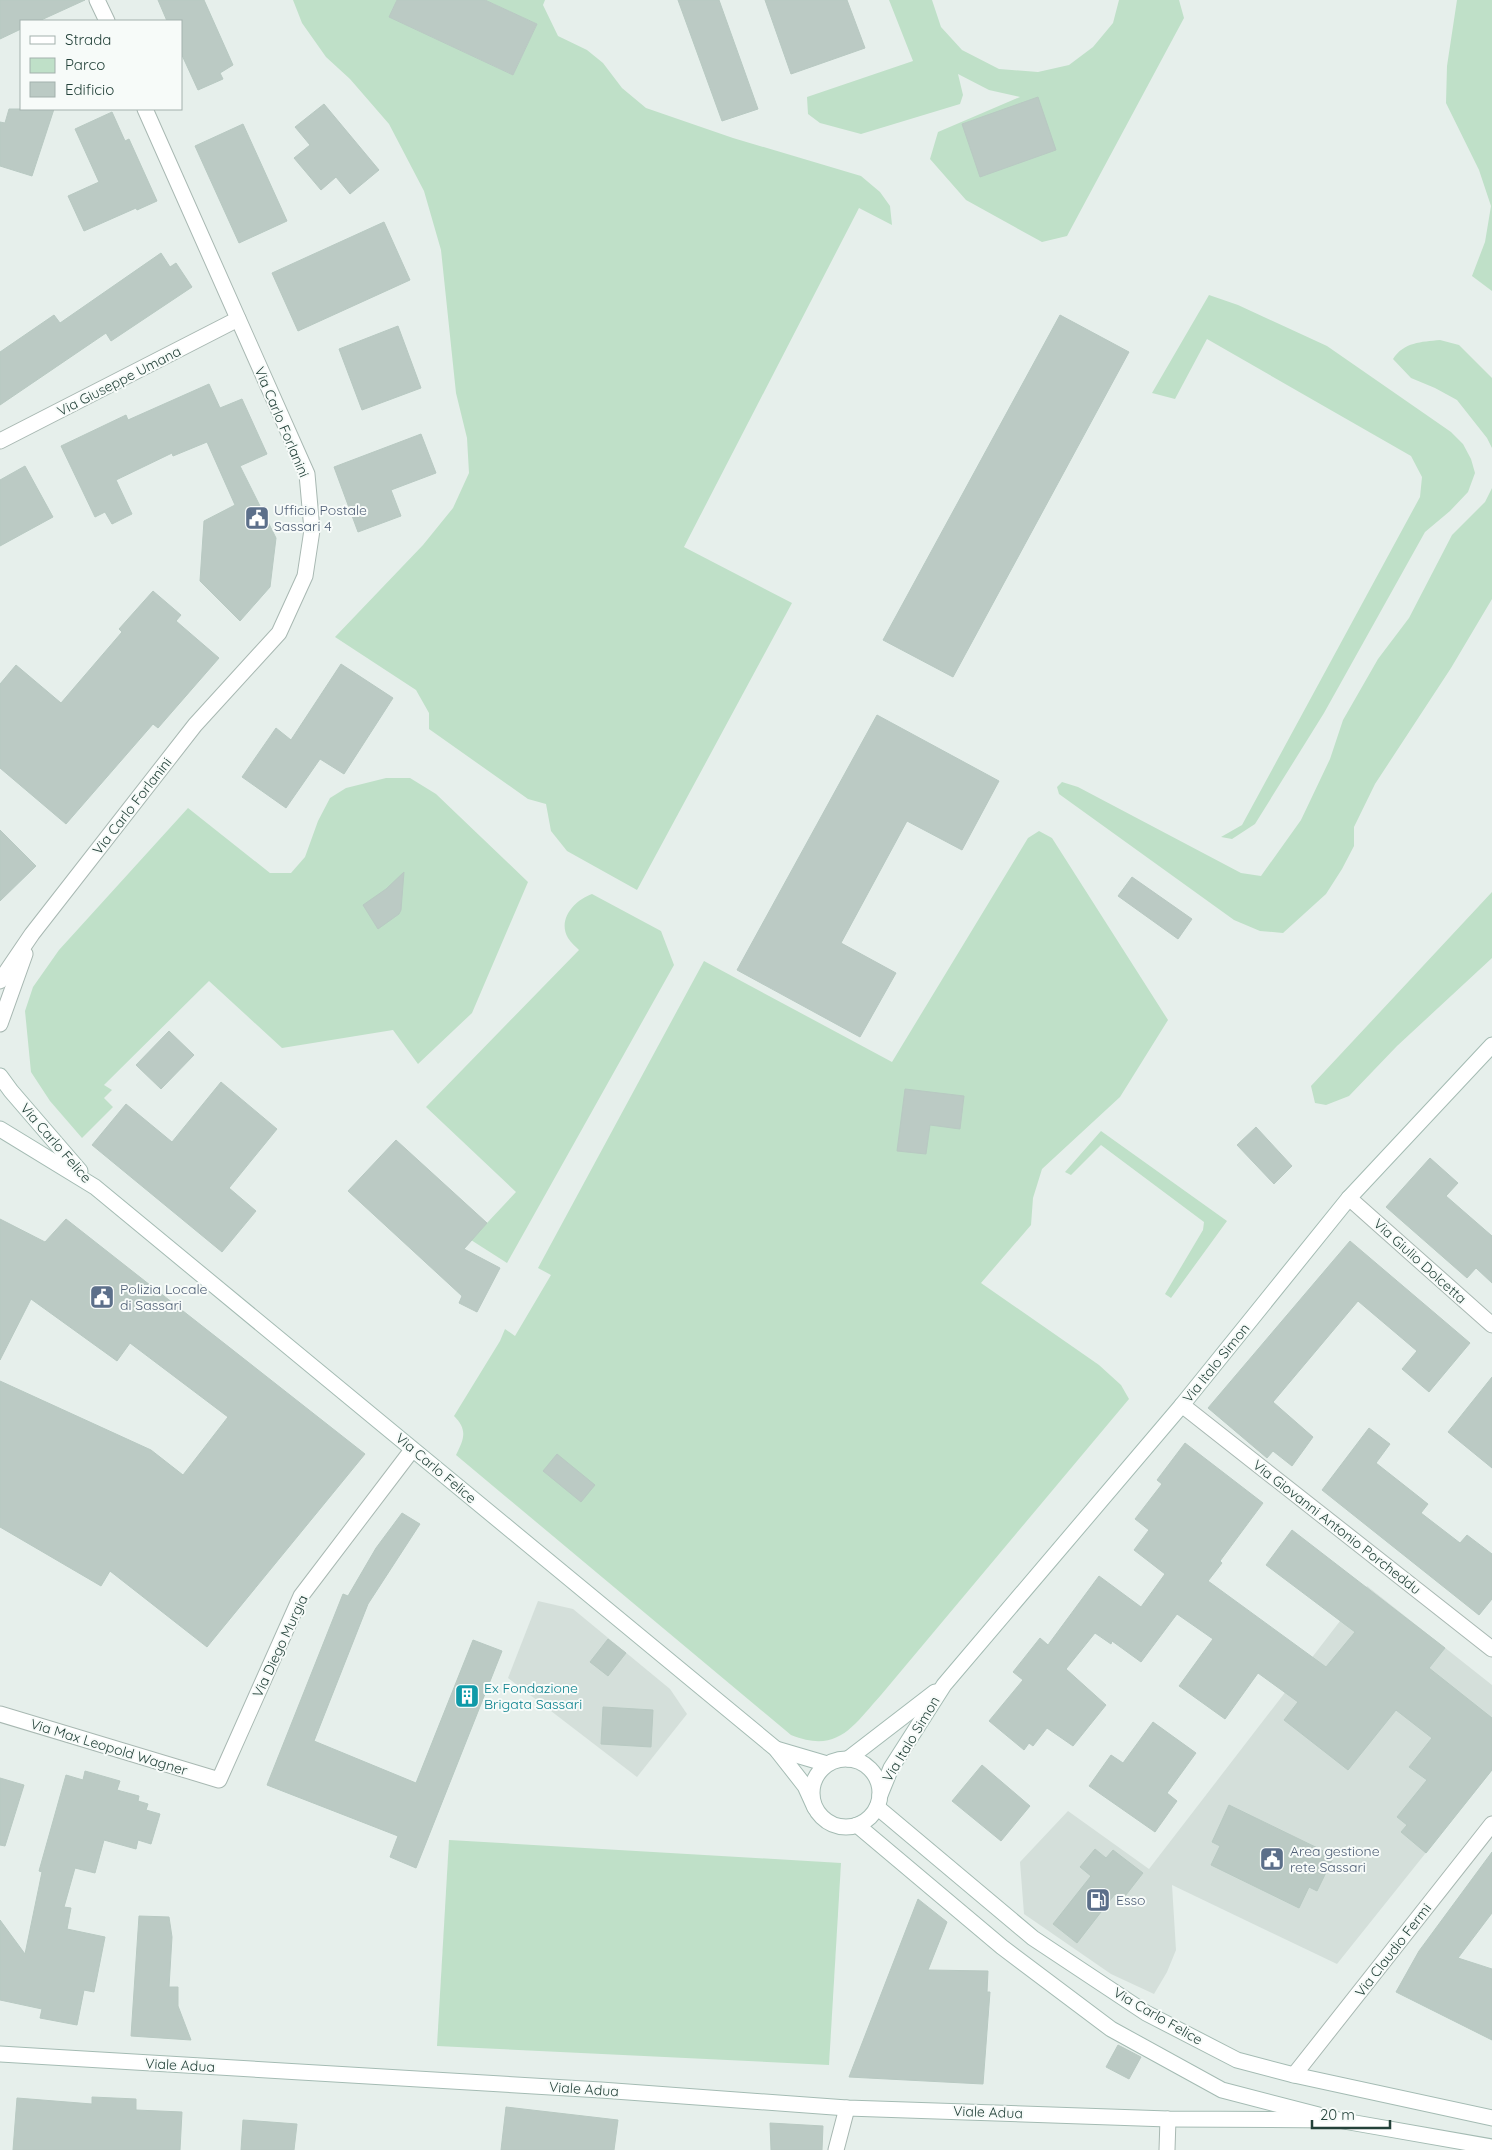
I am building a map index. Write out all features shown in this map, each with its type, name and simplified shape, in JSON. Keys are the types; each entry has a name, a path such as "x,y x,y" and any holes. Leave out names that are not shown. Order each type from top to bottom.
{"main road":[{"path":"97,0 107,20"},
{"name":"Via Carlo Forlanini","path":"0,981 32,934 195,725 279,633 305,576 312,530 306,474 146,110"},
{"name":"Via Giuseppe Umana","path":"0,441 238,319"},
{"name":"Via Carlo Forlanini","path":"0,1024 32,934"},
{"name":"Via Italo Simon","path":"878,1801 891,1768 944,1685 1182,1405 1349,1198 1492,1046"},
{"name":"Via Carlo Felice","path":"0,1076 11,1092 95,1187"},
{"name":"Via Carlo Felice","path":"0,1129 95,1187 776,1749 805,1786 815,1808"},
{"name":"Via Giulio Dolcetta","path":"1349,1198 1492,1325"},
{"name":"Via Giovanni Antonio Porcheddu","path":"1182,1405 1492,1650"},
{"name":"Via Diego Murgia","path":"219,1780 301,1596 412,1450"},
{"name":"Via Italo Simon","path":"848,1759 944,1685"},
{"name":"Via Max Leopold Wagner","path":"0,1714 219,1780"},
{"name":"Via Carlo Felice","path":"776,1749 827,1764"},
{"path":"848,1759 859,1761 871,1771 879,1784 878,1801 865,1821 857,1825 838,1826 821,1816 815,1808 812,1789 820,1771 827,1764 848,1759"},
{"name":"Via Carlo Felice","path":"878,1801 1033,1938 1146,2013 1237,2060 1294,2075 1492,2118"},
{"name":"Via Claudio Fermi","path":"1294,2075 1492,1824"},
{"path":"857,1825 1002,1947 1111,2029 1222,2090 1338,2120 1492,2147"},
{"name":"Viale Adua","path":"0,2054 592,2089 847,2108 1168,2119 1338,2120"},
{"path":"836,2150 847,2108"},
{"path":"1167,2150 1168,2119"}],"shaded area":[{"path":"1367,1586 1492,1685 1492,1770 1337,1964 1172,1885 1176,1950 1167,1972 1154,1994 1111,1974 1024,1914 1020,1862 1068,1811 1149,1869"},
{"path":"538,1601 573,1609 670,1689 687,1714 637,1777 508,1678"}],"green space":[{"path":"293,0 397,0 390,17 513,75 537,24 485,0 545,0 543,5 558,36 587,50 603,63 622,88 646,108 733,138 861,176 880,192 890,206 892,225 859,208 684,547 792,603 637,890 567,851 551,831 546,804 528,799 429,729 429,713 416,690 335,637 423,545 453,508 469,473 467,438 456,393 441,250 424,191 389,124 350,79 326,57 302,23"},
{"path":"889,0 932,0 941,27 962,50 999,69 1038,72 1069,65 1093,47 1113,23 1119,0 1179,0 1184,18 1067,236 1042,242 966,200 930,159 938,132 1020,97 989,90 958,74 963,95 960,104 861,134 820,123 808,114 807,97 913,61"},
{"path":"1457,0 1492,0 1492,291 1472,276 1485,242 1491,206 1479,170 1446,103 1447,66"},
{"path":"1209,295 1238,305 1327,346 1451,432 1463,444 1471,459 1475,473 1468,492 1450,511 1425,532 1324,713 1255,824 1232,839 1221,837 1242,825 1420,497 1422,477 1411,456 1207,339 1175,399 1152,393"},
{"path":"1440,340 1459,345 1492,378 1492,448 1487,438 1457,400 1411,378 1393,359 1397,353 1408,346 1420,342"},
{"path":"1492,488 1492,599 1451,668 1375,784 1354,827 1354,846 1342,869 1326,894 1283,933 1260,931 1234,920 1059,794 1057,787 1062,782 1078,787 1241,873 1261,876 1301,820 1330,759 1343,720 1378,659 1409,618 1452,535 1485,502"},
{"path":"386,778 410,778 436,794 528,882 472,1013 418,1064 393,1030 282,1048 209,981 104,1085 112,1090 104,1098 113,1107 82,1138 50,1101 31,1072 25,1011 33,987 59,950 188,808 270,873 291,873 305,857 318,821 330,798 346,788"},
{"path":"1039,831 1052,838 1168,1020 1120,1097 1042,1169 1033,1198 1031,1225 981,1283 1099,1365 1121,1385 1129,1399 862,1717 843,1734 833,1739 821,1741 807,1740 791,1735 456,1455 463,1439 463,1430 454,1416 500,1341 505,1329 515,1336 551,1275 538,1268 704,961 892,1062 1028,838"},
{"path":"1492,892 1492,958 1397,1046 1349,1096 1326,1105 1315,1103 1311,1086"},
{"path":"592,894 661,931 674,965 507,1263 471,1240 516,1192 426,1107 579,950 568,938 565,931 566,917 574,906"},
{"path":"1101,1131 1227,1221 1171,1298 1165,1294 1203,1230 1204,1222 1101,1145 1071,1175 1065,1172"},
{"path":"449,1840 841,1863 829,2065 437,2046"}],"building":[{"path":"0,0 85,0 41,20 20,20 20,29 0,39"},
{"path":"158,0 204,0 233,65 220,73 223,79 198,90 182,55 182,20 167,20"},
{"path":"397,0 485,0 537,24 513,75 389,17"},
{"path":"678,0 719,0 758,109 722,121"},
{"path":"765,0 847,0 865,48 791,74"},
{"path":"1038,97 1056,150 980,177 962,124"},
{"path":"324,104 379,170 350,194 336,177 321,190 294,158 310,145 295,127"},
{"path":"9,109 54,110 32,176 0,166 0,122 5,123"},
{"path":"112,112 125,141 129,139 157,201 137,210 136,208 84,231 68,196 99,182 75,129"},
{"path":"243,124 287,221 239,243 195,146"},
{"path":"384,222 410,280 298,331 272,273"},
{"path":"161,253 170,267 176,263 192,287 111,341 106,333 0,405 0,352 54,315 60,323"},
{"path":"1060,315 1129,352 953,677 883,640"},
{"path":"398,326 421,388 362,410 339,349"},
{"path":"209,384 220,408 242,399 267,454 240,466 276,538 270,587 240,621 200,581 204,521 235,505 207,442 173,456 172,453 116,480 132,514 112,524 105,512 95,517 61,446 126,415 128,420"},
{"path":"421,434 436,473 391,490 401,516 358,532 334,467"},
{"path":"25,466 53,517 0,546 0,480"},
{"path":"153,591 181,615 176,621 219,658 158,728 153,724 66,824 0,768 0,684 16,665 61,703 122,632 119,629"},
{"path":"341,664 393,698 344,774 320,759 286,808 242,777 276,728 291,740"},
{"path":"877,715 999,781 962,850 907,821 841,943 896,973 860,1037 737,970"},
{"path":"0,830 36,866 0,901"},
{"path":"404,872 401,910 399,914 378,929 363,905 386,889"},
{"path":"1132,877 1192,919 1178,939 1118,896"},
{"path":"169,1031 194,1055 161,1089 136,1065"},
{"path":"221,1082 277,1129 229,1188 256,1211 222,1252 92,1145 126,1104 172,1142"},
{"path":"905,1089 964,1096 960,1129 930,1125 926,1154 897,1151"},
{"path":"1256,1127 1292,1166 1274,1184 1237,1145"},
{"path":"396,1140 487,1223 464,1249 500,1268 477,1312 459,1303 462,1296 348,1191"},
{"path":"1430,1158 1458,1183 1446,1196 1492,1236 1492,1283 1476,1268 1467,1278 1386,1207"},
{"path":"0,1219 45,1242 66,1219 365,1454 207,1647 110,1571 101,1586 0,1527 0,1381 151,1450 183,1475 228,1417 130,1343 117,1361 31,1299 0,1360"},
{"path":"1350,1241 1470,1343 1429,1392 1402,1369 1417,1351 1358,1301 1273,1402 1313,1437 1292,1466 1273,1451 1267,1458 1208,1408"},
{"path":"1492,1377 1492,1468 1448,1432"},
{"path":"1369,1428 1390,1444 1376,1463 1428,1504 1421,1513 1460,1543 1467,1535 1492,1554 1492,1599 1479,1615 1322,1490"},
{"path":"1185,1443 1263,1503 1220,1561 1222,1563 1208,1581 1326,1667 1355,1632 1266,1565 1292,1530 1445,1648 1429,1668 1492,1718 1492,1770 1426,1853 1401,1832 1407,1825 1397,1817 1427,1780 1409,1767 1432,1738 1396,1710 1348,1770 1284,1720 1298,1702 1258,1673 1225,1719 1179,1686 1213,1639 1177,1614 1141,1662 1112,1641 1111,1644 1095,1633 1066,1669 1106,1705 1073,1746 1047,1728 1033,1746 1029,1743 1024,1750 989,1721 1023,1680 1013,1672 1040,1638 1048,1645 1099,1576 1141,1607 1165,1574 1134,1550 1149,1530 1135,1519 1162,1484 1157,1480"},
{"path":"557,1454 595,1485 581,1502 543,1471"},
{"name":"Ex Fondazione Brigata Sassari","path":"402,1513 420,1524 368,1604 314,1741 416,1783 473,1640 502,1651 416,1868 390,1857 398,1836 267,1785 343,1594 348,1596 376,1548"},
{"path":"608,1639 626,1653 608,1676 590,1662"},
{"path":"603,1707 653,1710 651,1747 601,1744"},
{"path":"1153,1722 1196,1753 1167,1793 1177,1801 1155,1832 1089,1786 1111,1755 1123,1763"},
{"path":"982,1765 1030,1806 1001,1841 952,1801"},
{"path":"85,1771 120,1781 117,1790 139,1796 138,1801 148,1804 146,1810 160,1814 151,1844 138,1840 136,1849 104,1840 95,1873 75,1868 64,1907 71,1908 67,1929 105,1937 94,1992 84,1990 77,2025 40,2018 42,2009 0,2000 0,1920 25,1954 42,1872 39,1871 66,1775 83,1780"},
{"path":"0,1778 24,1785 5,1846 0,1845"},
{"path":"1229,1805 1334,1856 1317,1891 1309,1887 1299,1908 1211,1865 1220,1846 1212,1842"},
{"path":"1095,1849 1106,1858 1113,1850 1143,1873 1122,1900 1115,1894 1077,1943 1053,1924 1091,1876 1080,1867"},
{"path":"1492,1852 1492,1913 1458,1958 1492,1969 1492,2040 1396,1992 1419,1951"},
{"path":"918,1899 947,1922 928,1970 988,1971 987,1992 990,1992 983,2084 849,2077"},
{"path":"139,1916 169,1917 172,1937 169,1987 178,1987 178,2006 191,2040 131,2036"},
{"path":"1118,2045 1141,2057 1129,2079 1106,2067"},
{"path":"92,2097 136,2099 136,2110 182,2112 180,2150 13,2150 17,2098 92,2104"},
{"path":"506,2107 618,2120 614,2150 501,2150"},
{"path":"243,2120 297,2124 294,2150 241,2150"},
{"path":"770,2123 823,2126 822,2150 771,2150"}],"place":[{"name":"Ufficio Postale Sassari 4","path":"257,518"},
{"name":"Polizia Locale di Sassari","path":"102,1297"},
{"name":"Ex Fondazione Brigata Sassari","path":"467,1696"},
{"name":"Area gestione rete Sassari","path":"1272,1859"},
{"name":"Esso","path":"1098,1900"}]}
